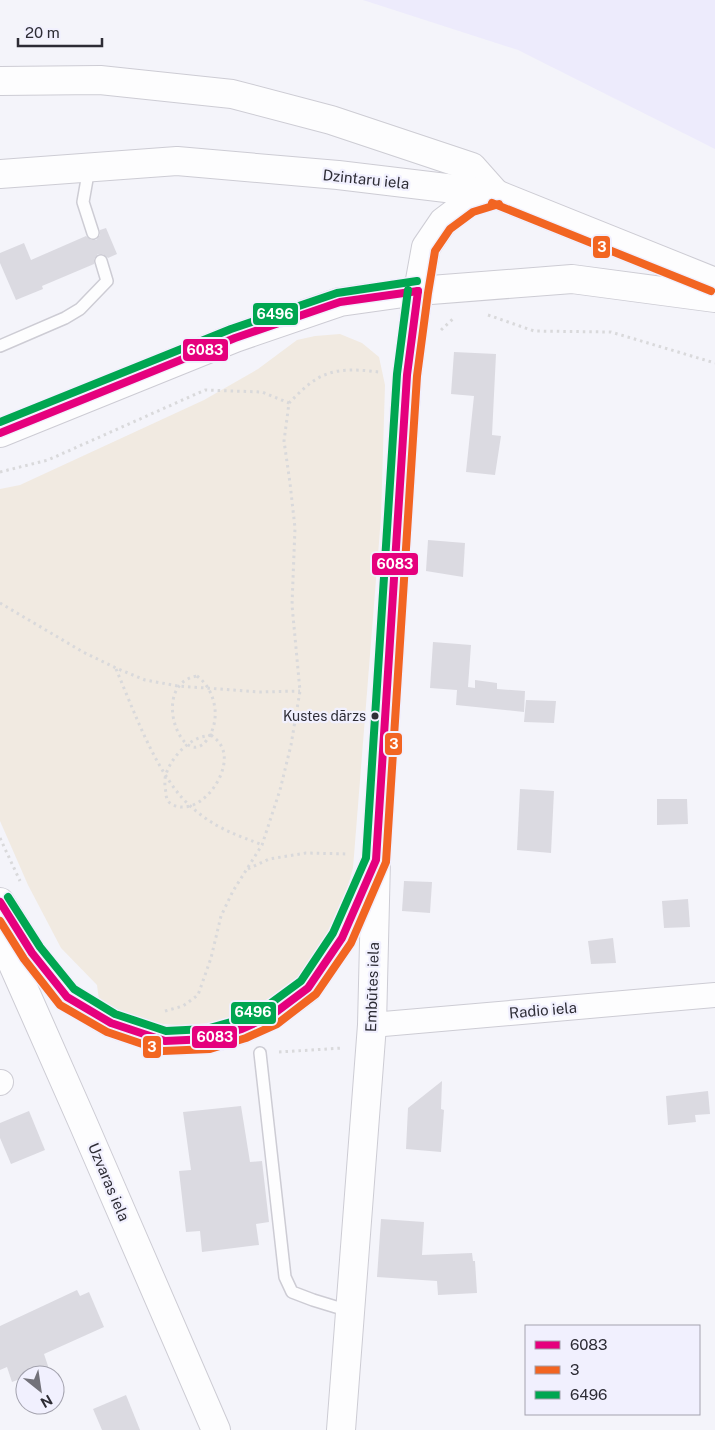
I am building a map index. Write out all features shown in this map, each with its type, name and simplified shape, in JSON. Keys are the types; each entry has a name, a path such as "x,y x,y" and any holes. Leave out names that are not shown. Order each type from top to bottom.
{"main road":[{"path":"0,81 100,80 232,94 331,120 472,167 496,194"},
{"name":"Dzintaru iela","path":"0,174 177,161 338,175 496,194 715,282"},
{"name":"Embūtes iela","path":"341,1430 371,1036 376,857 408,375 418,291 426,247 443,222 468,203 496,194"},
{"path":"0,433 235,338 340,302 418,291 572,279 715,298"},
{"path":"0,902 32,953 67,996 80,1005 111,1023 165,1041 208,1039 242,1030 272,1015 308,988 342,938 376,857"},
{"name":"Uzvaras iela","path":"0,935 216,1430"}],"street":[{"name":"Radio iela","path":"371,1036 715,995"}],"lane":[{"path":"89,168 83,202 93,233"},
{"path":"0,346 65,318 80,309 107,281 101,261"},
{"path":"260,1053 285,1277 292,1292 351,1311"}],"path":[{"path":"485,314 534,331 611,332 715,363"},
{"path":"438,338 441,329 454,318 461,316"},
{"path":"157,1012 182,1006 198,995 211,958 221,916 233,891 262,845 280,790 289,754 300,691 292,606 295,528 284,441 289,403 310,384 327,374 354,370 408,375"},
{"path":"0,472 48,460 205,390 262,392 289,403"},
{"path":"0,603 83,652 145,680 178,686 260,692 300,691"},
{"path":"116,668 149,746 178,793 207,819 229,832 262,845"},
{"path":"197,676 209,688 216,710 211,736 203,745 194,748 187,745 175,725 172,714 178,686 187,678 197,676"},
{"path":"211,736 219,742 224,750 221,776 206,798 192,806 181,808 171,804 166,798 166,774 173,760 181,751 199,738 211,736"},
{"path":"247,869 269,859 306,853 376,857"},
{"path":"260,1053 371,1036"}],"shaded area":[{"path":"363,0 715,0 715,149 518,50"},
{"name":"Kustes dārzs","path":"340,334 362,343 379,357 385,385 381,517 353,868 341,908 312,962 295,980 275,996 254,1008 231,1017 207,1023 183,1025 158,1023 134,1017 99,1000 97,985 61,948 28,885 0,821 0,489 20,485 204,400 258,369 297,340"}],"building":[{"path":"106,228 117,254 108,258 103,254 98,254 94,259 94,264 42,286 43,289 16,300 0,263 0,253 24,243 31,260 86,236 91,240 96,240 100,235 100,230"},
{"path":"454,352 496,354 492,435 501,436 495,475 466,472 474,396 451,394"},
{"path":"428,540 465,543 463,577 426,571"},
{"path":"433,642 471,645 468,687 475,688 475,680 497,683 497,689 525,691 524,712 456,705 457,690 430,688"},
{"path":"526,700 556,701 554,723 524,722"},
{"path":"520,789 554,791 551,853 517,850"},
{"path":"657,799 687,799 688,824 657,825"},
{"path":"404,881 432,882 430,913 402,911"},
{"path":"688,899 690,927 664,928 662,901"},
{"path":"613,938 616,963 591,964 588,941"},
{"path":"442,1081 441,1109 444,1110 441,1152 406,1149 408,1108"},
{"path":"708,1091 710,1114 695,1115 696,1122 668,1125 666,1096"},
{"path":"241,1106 250,1162 262,1161 269,1222 256,1224 259,1245 202,1252 200,1231 186,1232 179,1171 191,1170 183,1112"},
{"path":"29,1111 45,1150 11,1164 0,1138 0,1123"},
{"path":"381,1219 424,1222 422,1255 472,1253 473,1261 475,1261 477,1293 438,1295 437,1281 377,1277"},
{"path":"77,1290 80,1296 89,1292 104,1327 44,1354 48,1365 15,1365 15,1381 12,1382 7,1367 0,1370 0,1326"},
{"path":"126,1395 140,1430 102,1430 93,1409"}],"transit line":[{"name":"3","path":"492,203 711,291"},
{"name":"3","path":"0,921 24,959 60,1005 107,1032 163,1051 210,1049 246,1038 277,1024 316,994 351,943 386,862 417,376 435,251 450,229 473,212 499,204"},
{"name":"6496","path":"0,422 231,329 337,293 417,281"},
{"name":"6496","path":"8,897 40,947 74,989 115,1014 166,1031 206,1029 238,1020 267,1006 301,981 333,933 366,858 397,374 408,290"},
{"name":"6083","path":"0,433 235,338 340,302 418,291"},
{"name":"6083","path":"0,902 32,953 67,997 111,1023 165,1041 208,1039 242,1029 272,1015 308,988 342,938 376,860 407,375 418,291"}],"place":[{"name":"Kustes dārzs","path":"375,716"}]}
